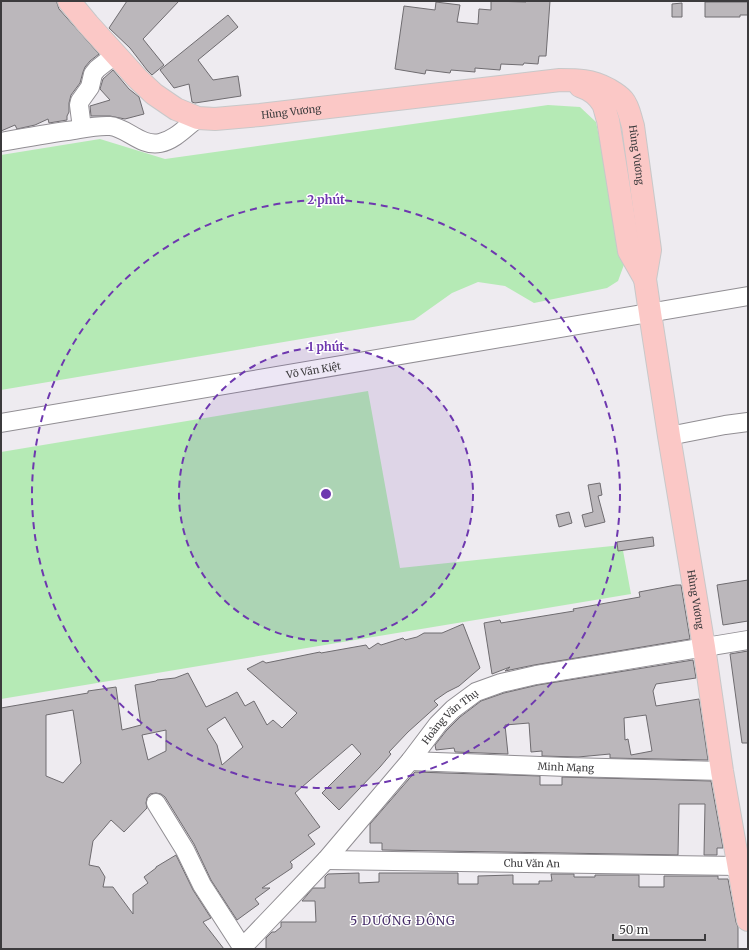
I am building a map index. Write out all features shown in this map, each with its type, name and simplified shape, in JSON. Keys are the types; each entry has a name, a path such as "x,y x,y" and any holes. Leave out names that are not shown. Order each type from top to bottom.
{"main road":[{"name":"Hùng Vương","path":"69,1 137,78 154,94 176,109 198,118 215,119 260,115 560,80 586,88 595,94 603,104 608,120 629,251 645,279 704,647 722,771 748,920"}],"street":[{"path":"82,128 79,105 80,101 90,87 93,74 116,54"},
{"path":"1,142 82,128 114,126 140,140 159,144 171,140 198,118"},
{"name":"Võ Văn Kiệt","path":"1,423 748,296"},
{"path":"669,436 748,422"},
{"name":"Hoàng Văn Thụ","path":"241,948 326,860 410,761 438,724 476,692 501,683 536,675 748,640"},
{"name":"Minh Mạng","path":"410,761 567,768 722,771"},
{"path":"156,803 185,850 202,885 241,948"},
{"name":"Chu Văn An","path":"326,860 738,866"}],"green space":[{"path":"548,105 580,107 596,122 625,262 618,281 607,288 534,303 505,286 478,282 452,293 414,320 1,390 1,155 100,139 165,159"},
{"path":"368,391 400,568 622,545 631,594 1,699 1,452"}],"building":[{"path":"1,1 57,1 59,9 99,54 85,67 80,83 71,95 67,120 49,123 48,119 35,125 17,129 15,125 1,131"},
{"path":"127,1 179,1 143,39 164,65 152,75 130,48 109,28"},
{"path":"491,1 550,1 546,56 539,56 538,64 501,64 500,70 475,68 475,72 451,70 450,73 426,70 425,74 395,69 404,6 435,10 436,2 460,5 457,22 478,24 479,9 491,10"},
{"path":"705,2 748,2 748,15 740,15 740,17 705,17"},
{"path":"682,3 682,17 672,17 672,4"},
{"path":"228,15 238,27 198,60 213,80 238,76 241,96 195,103 192,102 189,84 174,88 160,70"},
{"path":"113,70 129,89 139,97 144,114 125,119 110,116 91,116 90,106 110,100 100,89 103,79"},
{"path":"600,483 602,495 598,496 605,522 585,527 582,515 593,512 588,485"},
{"path":"569,512 572,523 559,527 556,515"},
{"path":"653,537 654,546 618,551 617,542"},
{"path":"748,580 748,621 723,625 717,585"},
{"path":"681,585 690,639 505,671 510,667 492,674 484,623 500,620 501,623 574,611 573,609 640,597 639,592"},
{"path":"463,624 480,668 459,686 434,701 438,705 408,732 389,752 391,754 380,767 339,810 322,793 361,754 352,744 295,793 320,827 308,835 315,844 290,862 292,864 292,868 262,888 270,888 255,899 259,904 237,920 211,880 194,844 165,797 161,794 150,794 147,798 147,808 124,832 111,820 93,841 89,865 99,867 105,877 103,887 113,887 133,914 133,894 148,883 144,877 156,867 176,855 193,890 211,918 203,922 224,949 1,949 1,708 116,687 122,730 141,725 135,685 175,678 188,673 206,707 237,692 245,706 254,701 267,725 273,720 282,728 297,713 247,669 263,661 266,663 320,652 366,645 369,649 378,643 381,645 403,638 405,640 417,637 424,633 442,633","holes":["73,710 81,763 63,783 46,776 46,715","225,717 243,747 222,765 217,745 207,729","166,730 166,751 148,760 142,735"]},
{"path":"748,651 748,743 742,743 730,654"},
{"path":"693,660 696,678 656,684 653,691 656,706 699,699 708,760 610,758 610,754 578,757 542,756 542,751 531,752 529,723 505,725 508,754 455,752 454,748 436,750 435,745 446,731 460,717 481,701 504,693 538,685","holes":["646,715 652,751 631,755 628,739 625,740 624,718"]},
{"path":"415,772 540,776 540,785 562,785 562,777 711,781 723,848 717,848 717,855 704,855 705,804 679,804 678,855 382,850 382,843 370,843 370,824"},
{"path":"359,873 359,883 379,882 379,873 458,873 458,884 478,884 478,876 513,875 513,884 539,884 539,881 552,881 551,874 574,874 574,877 595,877 595,875 639,875 639,887 664,887 664,876 718,876 718,879 728,879 738,927 738,949 266,949 266,938 272,932 275,932 281,927 281,922 316,922 315,901 302,901 313,888 325,888 325,877 328,874"}],"district":[{"name":"5 DƯƠNG ĐÔNG","path":"403,921"}]}
